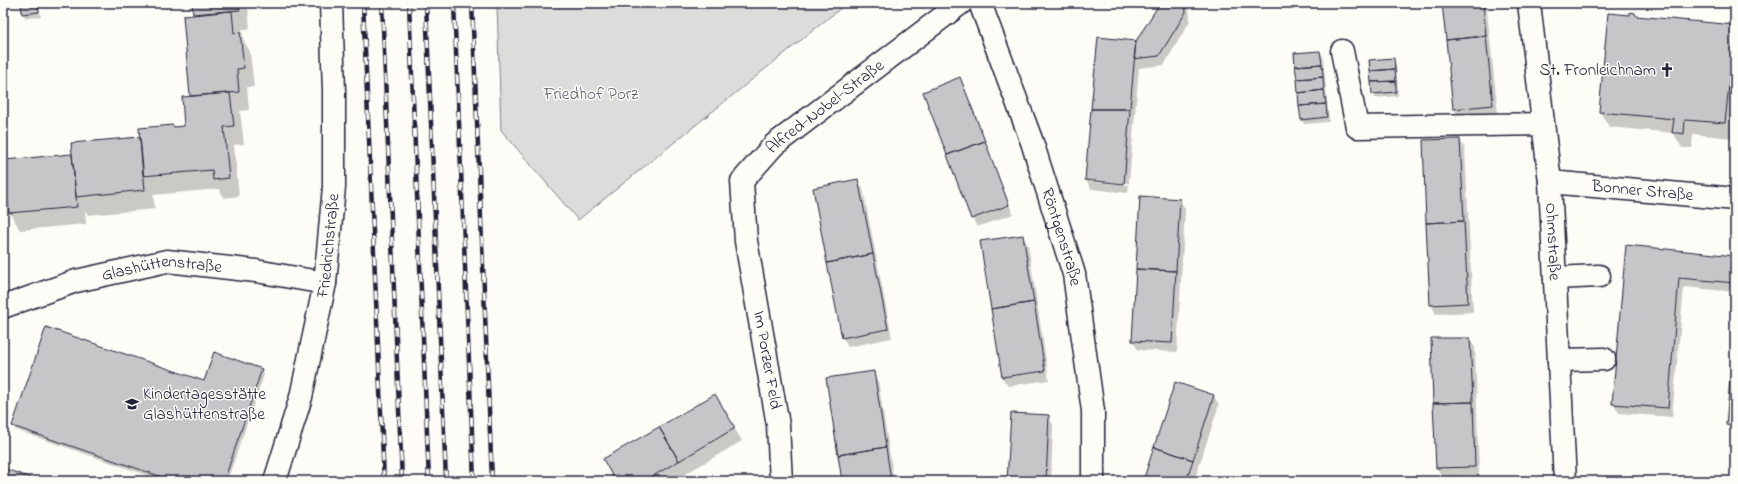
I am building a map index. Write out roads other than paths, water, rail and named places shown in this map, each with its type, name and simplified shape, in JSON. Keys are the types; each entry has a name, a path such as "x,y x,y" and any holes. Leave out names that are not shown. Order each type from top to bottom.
{"street":[{"name":"Friedrichstraße","path":"275,481 301,397 325,283 334,187 334,91 330,3"},
{"name":"Alfred-Nobel-Straße","path":"746,240 742,181 768,151 961,3"},
{"name":"Röntgenstraße","path":"980,3 1032,142 1074,274 1093,411 1093,481"},
{"name":"Ohmstraße","path":"1532,4 1550,182 1565,481"},
{"path":"1342,51 1357,128 1543,124"},
{"name":"Bonner Straße","path":"1550,182 1735,199"},
{"name":"Im Porzer Feld","path":"746,240 778,425 781,481"},
{"name":"Glashüttenstraße","path":"3,307 76,281 167,261 249,270 325,283"},
{"path":"1555,278 1599,276"},
{"path":"1560,360 1604,359"}],"railway":[{"path":"363,3 384,481"},
{"path":"382,3 402,481"},
{"path":"409,3 429,481"},
{"path":"426,3 446,481"},
{"path":"454,3 474,481"},
{"path":"472,3 492,481"}],"place":[{"name":"St. Fronleichnam","path":"1667,70"},
{"name":"Kindertagesstätte Glashüttenstraße","path":"132,404"}],"park label":[{"name":"Friedhof Porz","path":"591,94"}]}
